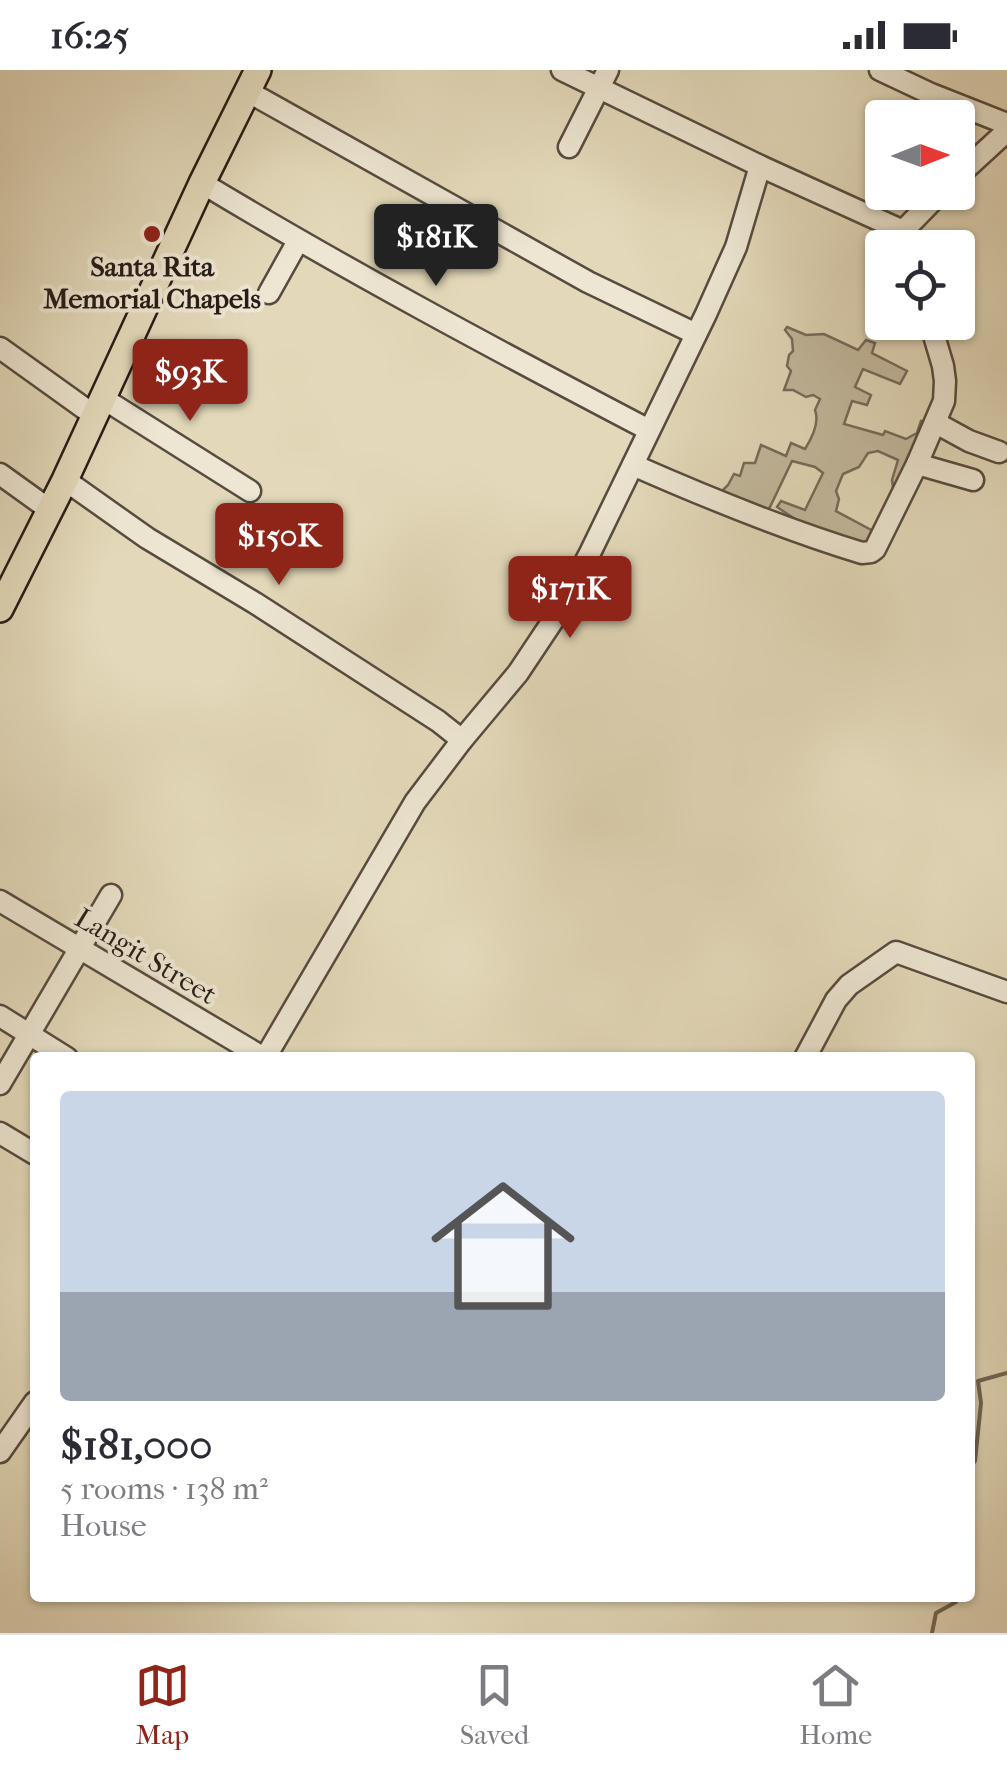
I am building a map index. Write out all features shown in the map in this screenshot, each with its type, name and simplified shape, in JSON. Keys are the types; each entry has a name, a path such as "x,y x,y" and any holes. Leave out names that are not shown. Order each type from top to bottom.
{"main road":[{"path":"3,594 50,510 253,81"}],"street":[{"path":"562,70 603,79 760,166 887,230"},
{"path":"880,70 1007,128 975,159"},
{"path":"569,147 603,79"},
{"path":"253,81 588,282 696,334"},
{"path":"269,1052 416,802 518,674 589,556 736,247 760,166"},
{"path":"202,183 468,335 649,430"},
{"path":"912,230 927,210"},
{"path":"269,293 298,241"},
{"path":"633,465 802,535 870,552 917,464 944,401 945,381 935,340"},
{"path":"0,348 250,491"},
{"path":"936,423 998,452"},
{"path":"917,464 973,480"},
{"path":"0,474 50,510"},
{"path":"64,480 147,538 255,602 462,740"},
{"path":"0,1084 111,895"},
{"name":"Langit Street","path":"0,900 255,1052"},
{"path":"808,1052 836,1000 850,984 896,952 1007,992"},
{"path":"0,1016 58,1052"},
{"path":"0,1133 30,1151"},
{"path":"0,1452 30,1409"}],"shaded area":[{"path":"787,327 806,335 824,334 858,350 866,340 875,343 872,353 907,371 900,384 863,369 855,387 871,395 867,405 852,401 844,424 906,439 917,433 921,421 931,423 894,495 892,480 898,460 878,451 868,453 859,467 843,474 836,491 836,511 875,532 867,549 807,527 777,507 781,501 805,510 823,473 815,467 792,461 764,513 721,492 734,474 740,476 744,463 755,463 761,445 786,456 791,443 805,449 813,435 820,399 784,390 793,351 792,339"}],"waterway":[{"path":"975,1461 981,1403 978,1381 1007,1373"},
{"path":"932,1633 936,1613 956,1602"}],"place":[{"name":"Santa Rita Memorial Chapels","path":"152,234"}]}
